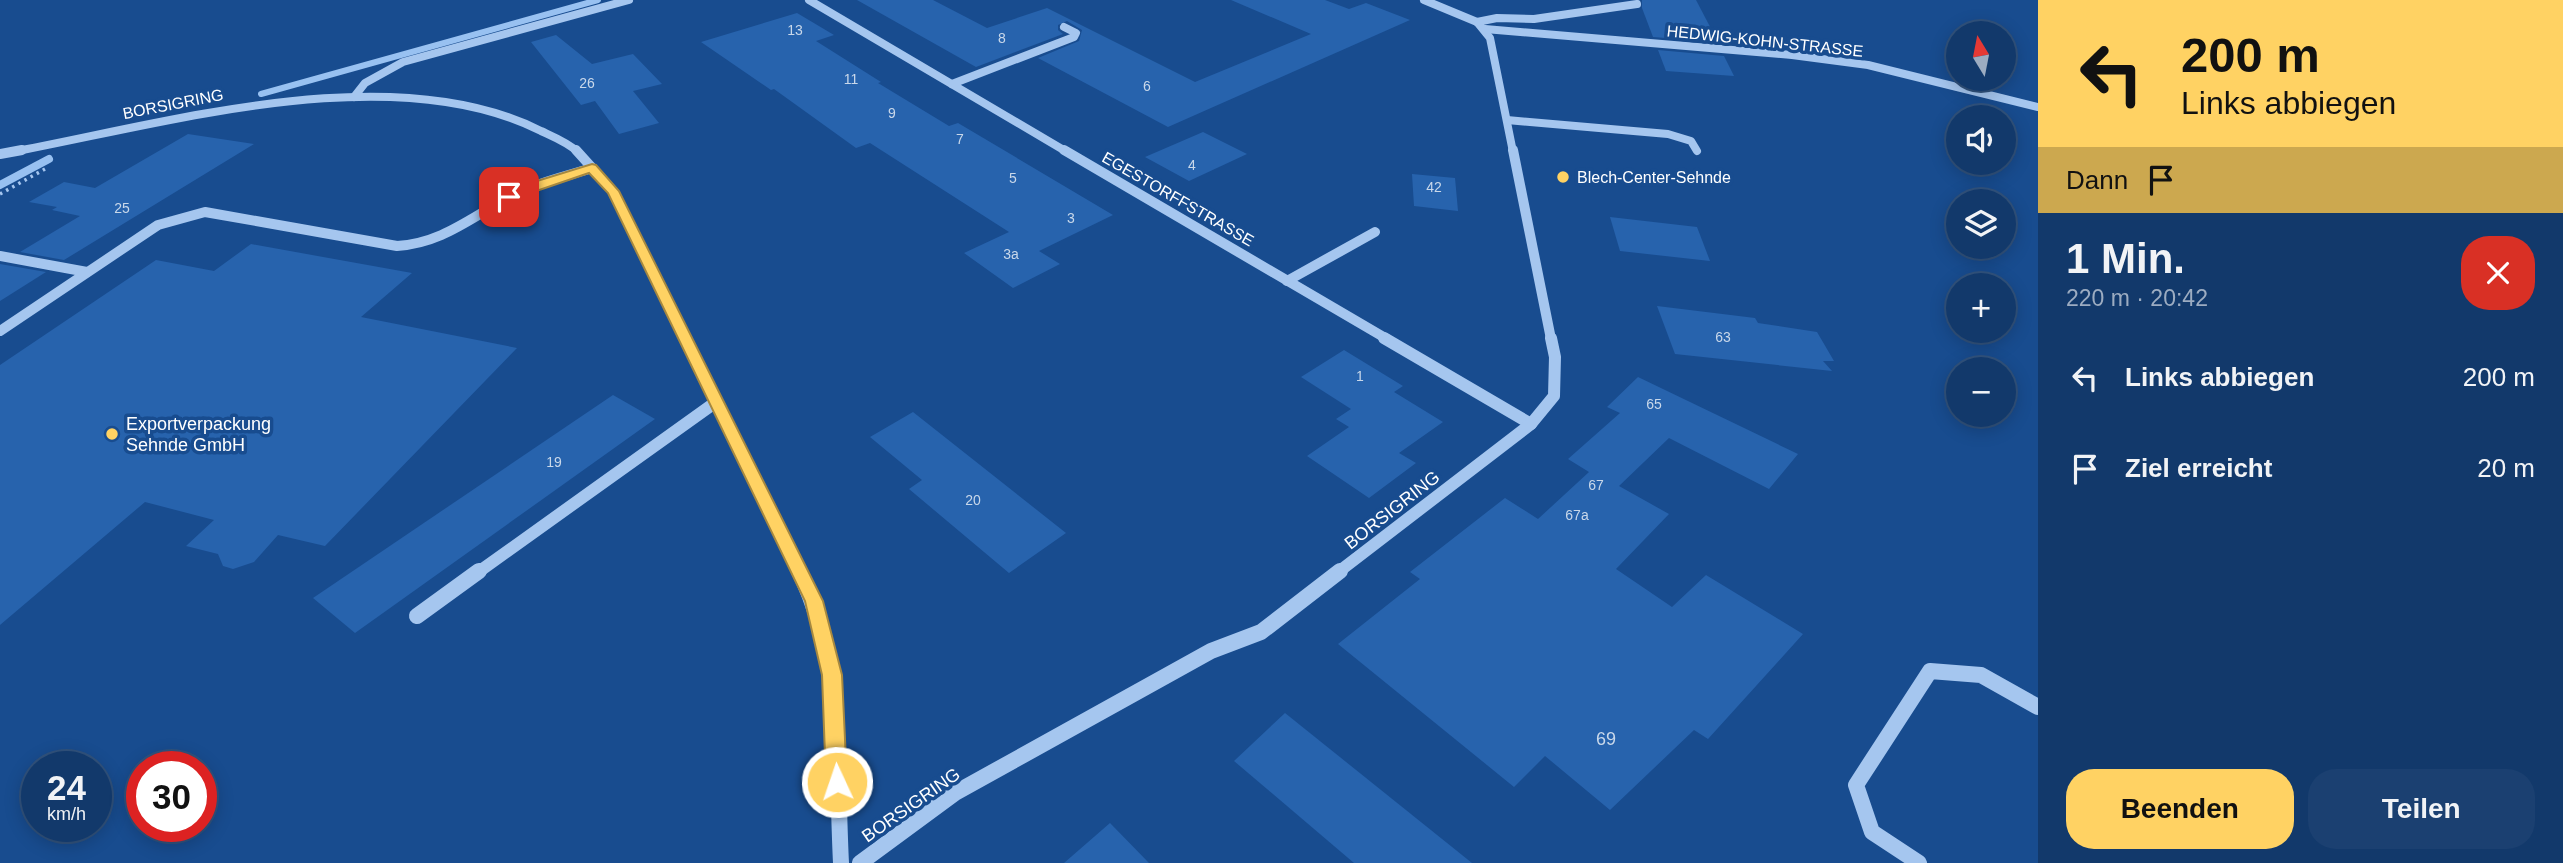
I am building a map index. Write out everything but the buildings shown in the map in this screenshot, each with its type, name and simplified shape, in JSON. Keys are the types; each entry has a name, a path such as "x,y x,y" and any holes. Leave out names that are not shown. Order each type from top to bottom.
{"street":[{"path":"354,97 365,83 403,61 629,0"},
{"name":"EGESTORFFSTRASSE","path":"809,0 1531,424"},
{"path":"1424,0 1481,26 1497,18 1534,19 1637,4"},
{"name":"BORSIGRING","path":"860,863 955,793 1212,651 1261,632 1531,424 1554,396 1555,357 1490,37 1481,26"},
{"name":"HEDWIG-KOHN-STRASSE","path":"1481,26 1868,65 2038,107"},
{"path":"952,84 1074,37 1076,33 1063,27"},
{"name":"BORSIGRING","path":"0,154 212,113 354,97 456,102 499,110 539,127 572,146 613,191 814,601 832,675 841,863"},
{"path":"1507,120 1683,137 1691,141 1697,151"},
{"path":"0,331 158,225 172,219 205,212 397,246 428,244 442,239 518,192 592,168"},
{"path":"1287,281 1375,232"},
{"path":"0,256 87,272"},
{"path":"417,616 716,402"},
{"path":"1919,863 1872,832 1856,785 1930,671 1981,675 2038,707"}],"waterway":[{"path":"261,94 598,0"},
{"path":"0,185 49,159"}],"place":[{"name":"Blech-Center-Sehnde","path":"1563,177"},
{"name":"Exportverpackung Sehnde GmbH","path":"112,434"}],"route":[{"path":"509,197 528,188 592,168 613,191 814,601 832,675 837,782"}]}
